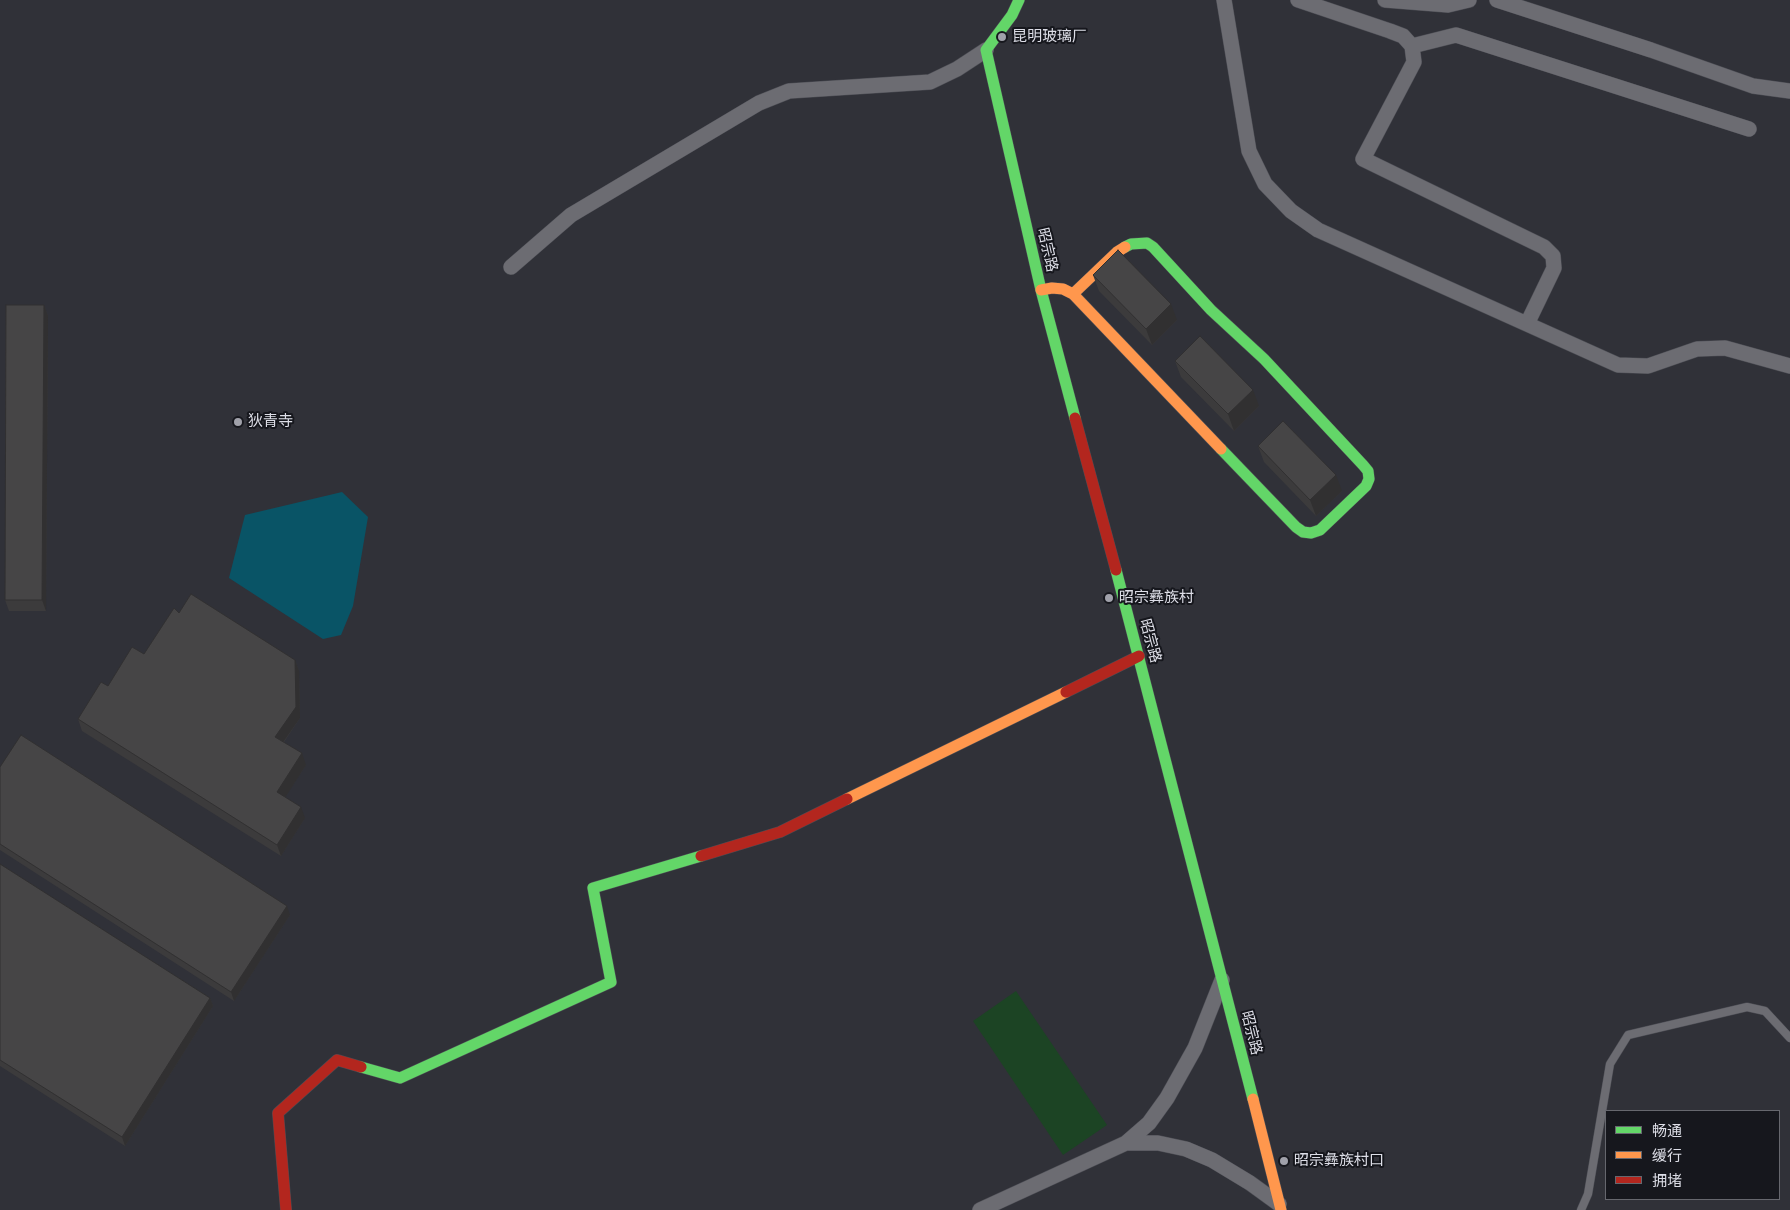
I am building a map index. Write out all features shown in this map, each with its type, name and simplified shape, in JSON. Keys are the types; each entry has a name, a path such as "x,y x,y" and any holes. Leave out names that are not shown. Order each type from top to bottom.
{"street":[{"path":"511,266 571,214 759,103 789,90 930,82 957,69 986,50 1012,15 1019,0"},
{"path":"1224,0 1249,151 1265,184 1291,211 1318,230 1618,365 1648,366 1697,349 1725,348 1790,366"},
{"path":"1304,0 1403,36 1412,46 1414,62 1363,159 1544,247 1552,256 1554,268 1527,324"},
{"path":"1385,0 1448,5 1469,0"},
{"path":"1497,0 1651,50 1753,86 1790,91"},
{"path":"1412,46 1456,35 1749,129"},
{"name":"昭宗路","path":"986,50 1041,290 1139,656 1280,1207"},
{"path":"1041,290 1062,289 1073,294 1296,528 1310,533 1320,530 1366,486 1369,479 1368,471 1363,465 1264,359 1211,310 1153,247 1147,243 1131,244 1117,252 1073,294"},
{"path":"286,1210 278,1113 337,1060 400,1078 610,982 593,888 780,832 1139,656"},
{"path":"980,1210 1126,1143 1149,1123 1167,1098 1194,1048 1222,980"},
{"path":"1126,1143 1158,1143 1186,1149 1212,1160 1250,1183 1280,1207"}],"lane":[{"path":"1581,1210 1588,1194 1610,1064 1628,1035 1747,1007 1765,1012 1790,1038"}],"green space":[{"path":"1016,991 1107,1125 1063,1155 973,1021"}],"water":[{"path":"342,492 368,517 353,606 341,635 323,639 229,578 245,515"}],"building":[{"path":"1118,250 1171,304 1146,329 1093,275"},
{"path":"6,305 44,305 42,600 5,600"},
{"path":"1200,336 1253,390 1228,414 1175,361"},
{"path":"1283,421 1336,475 1310,500 1258,446"},
{"path":"191,594 295,660 296,707 275,737 302,753 277,792 301,807 277,845 78,719 101,682 108,686 132,647 144,654 174,608 179,613"},
{"path":"21,735 287,906 231,992 0,844 0,767"},
{"path":"0,864 210,998 122,1137 0,1060"}],"traffic: fast":[{"path":"1019,0 1012,15 986,50 1041,290 1075,418"},
{"path":"1125,247 1131,244 1147,243 1153,247 1211,310 1264,359 1363,465 1368,471 1369,479 1366,486 1320,530 1311,533 1303,532 1221,449"},
{"path":"1116,570 1253,1099"},
{"path":"361,1067 400,1078 611,982 593,888 701,856"}],"traffic: slow":[{"path":"1073,294 1117,252 1125,247"},
{"path":"1041,290 1063,289 1073,294 1221,449"},
{"path":"847,799 1066,692"},
{"path":"1253,1099 1281,1210"}],"traffic: jam":[{"path":"1075,418 1116,570"},
{"path":"1066,692 1139,656"},
{"path":"701,856 780,832 847,799"},
{"path":"286,1210 278,1113 337,1060 361,1067"}],"place":[{"name":"昆明玻璃厂","path":"1002,37"},
{"name":"狄青寺","path":"238,422"},
{"name":"昭宗彝族村","path":"1109,598"},
{"name":"昭宗彝族村口","path":"1284,1161"}]}
